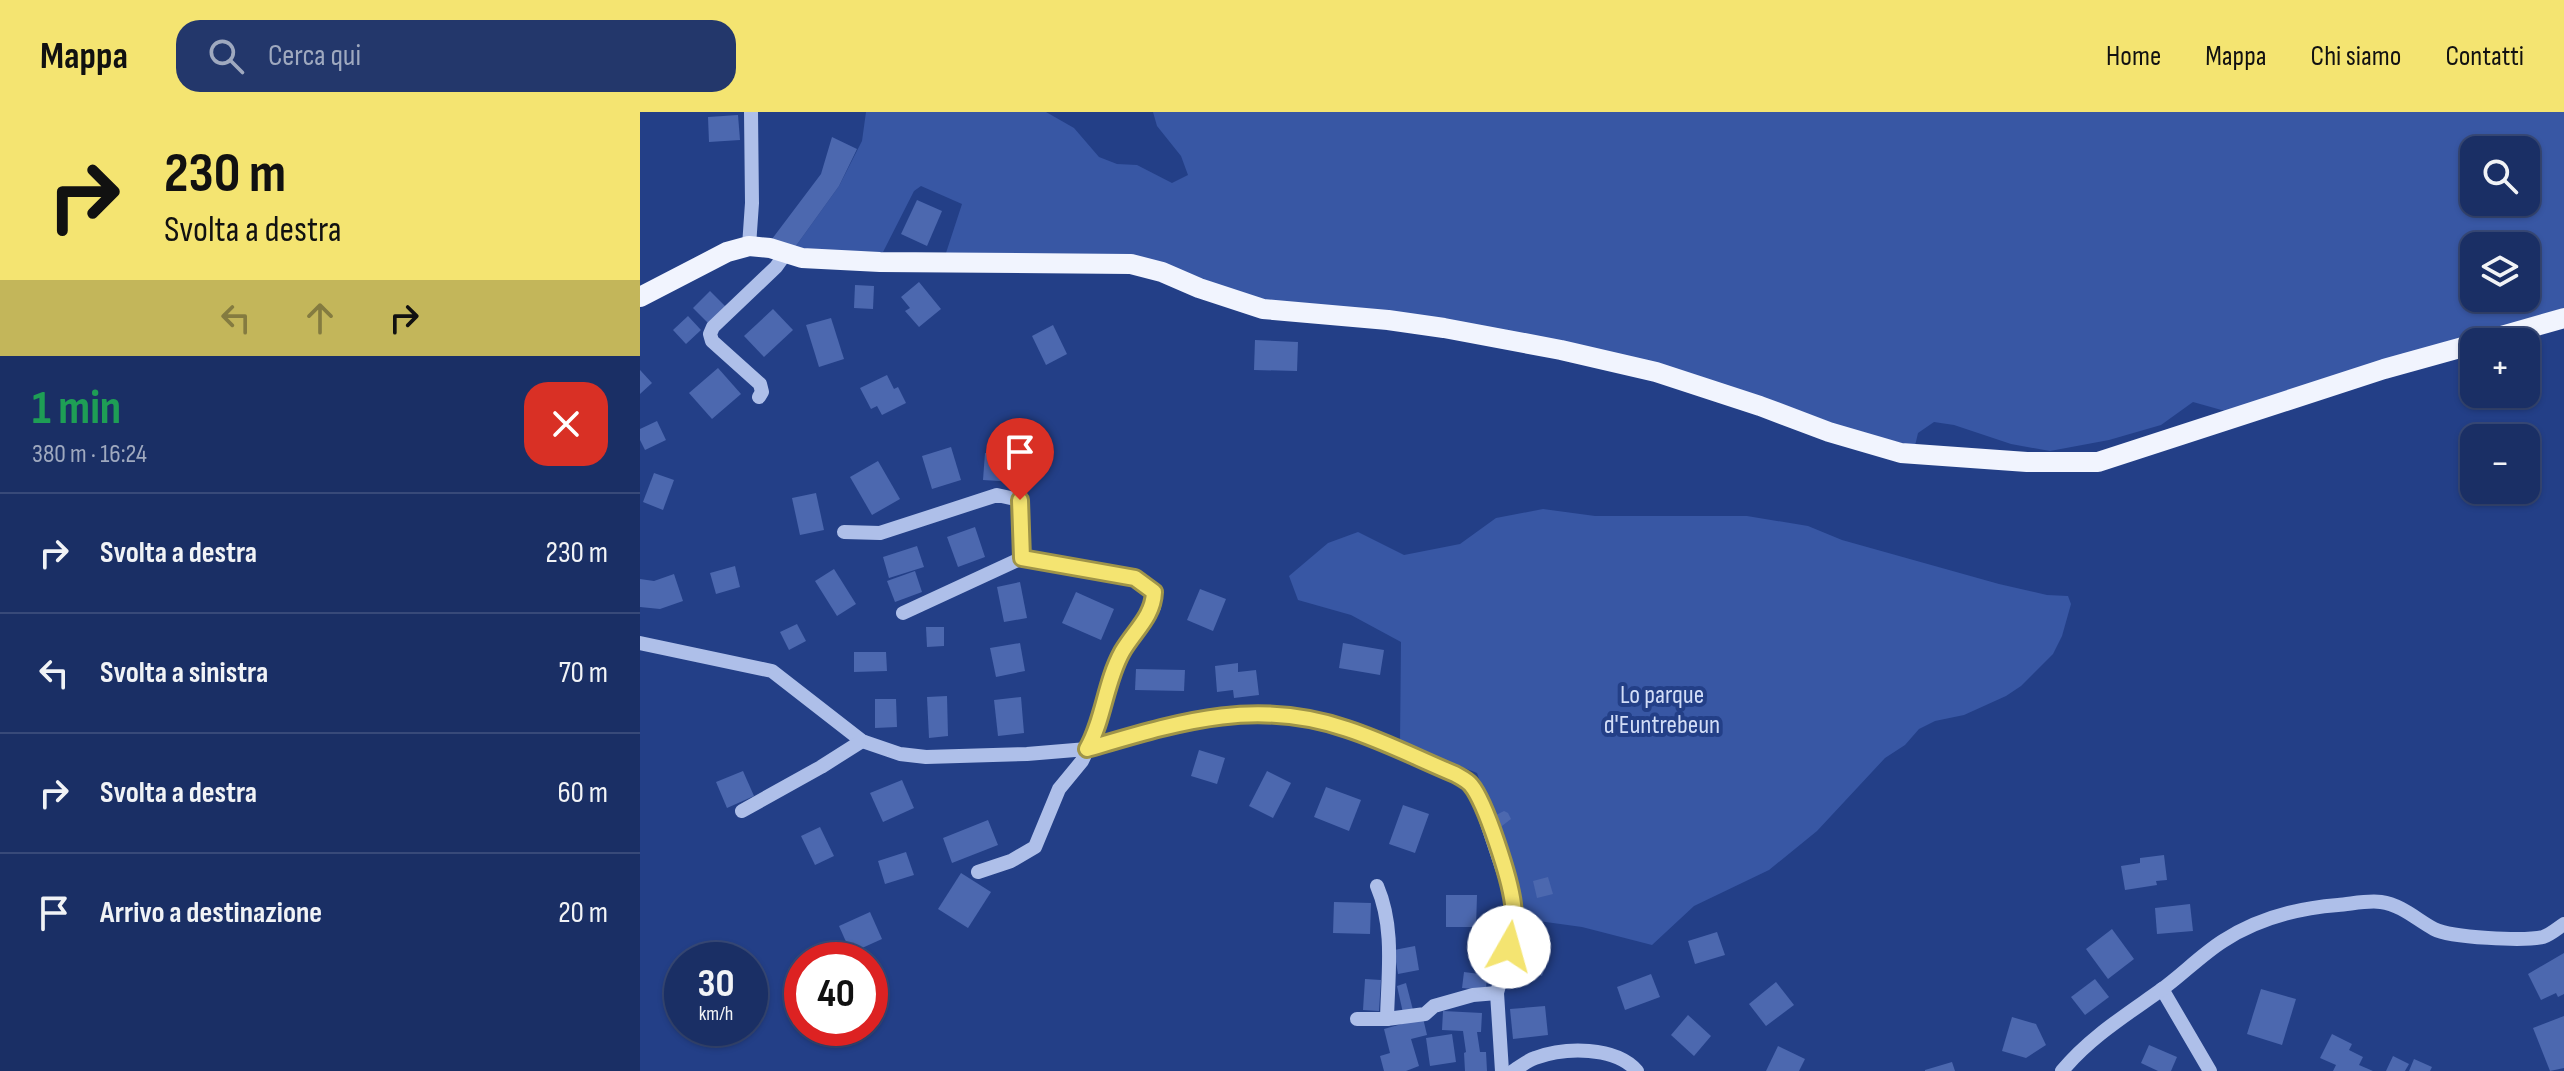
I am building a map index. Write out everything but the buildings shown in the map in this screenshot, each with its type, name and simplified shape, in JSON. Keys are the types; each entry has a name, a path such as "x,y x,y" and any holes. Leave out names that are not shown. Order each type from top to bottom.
{"main road":[{"path":"640,297 727,252 749,246 802,258 880,262 1131,264 1162,272 1263,309 1444,328 1656,372 1829,432 1901,453 2027,462 2098,462 2384,369 2460,348"},
{"path":"2529,328 2564,318"}],"street":[{"path":"749,246 751,112"},
{"path":"759,397 762,392 760,384 712,341 710,334 713,327 776,267 786,253"},
{"path":"844,532 880,533 997,495 1020,500 1022,558"},
{"path":"903,613 1022,558 1135,578 1154,592 1154,607 1122,652 1111,678 1096,732 1082,761 1059,789 1035,847 1011,861 978,872"},
{"path":"640,643 772,671 862,741 884,751 926,757 1087,749 1207,716 1265,714 1319,721 1347,729 1455,774 1470,783 1480,802 1513,901 1515,925 1497,993 1502,1071"},
{"path":"742,811 862,741"},
{"path":"1377,886 1383,901 1390,943 1387,1019"},
{"path":"2062,1071 2075,1055 2222,942 2247,927 2312,907 2379,901 2400,908 2437,931 2482,936 2545,936 2564,924"},
{"path":"2162,989 2210,1071"},
{"path":"1357,1019 1425,1014 1434,1006 1473,995 1497,993"},
{"path":"1513,1071 1535,1058 1595,1051 1613,1054 1637,1071"}],"green space":[{"path":"866,112 1046,112 1074,128 1099,157 1117,164 1137,165 1172,183 1188,175 1181,156 1157,126 1153,112 2564,112 2564,308 2498,328 2460,328 2460,340 2225,411 2193,402 2161,425 2109,440 2050,451 2011,444 1954,425 1934,422 1918,433 1915,446 1856,432 1759,396 1252,300 1196,276 945,256 962,204 921,186 914,191 883,252 793,250 839,186 862,141"},
{"name":"Lo parque d'Euntrebeun","path":"1543,509 1595,516 1747,516 1808,526 1842,540 1999,584 2047,595 2068,596 2071,604 2053,654 2021,686 1964,715 1935,721 1919,729 1905,745 1885,758 1817,831 1769,870 1694,906 1652,945 1582,927 1524,919 1515,880 1477,773 1400,742 1401,642 1351,615 1298,600 1289,576 1328,543 1358,532 1404,555 1460,544 1496,518"}],"route":[{"path":"1020,500 1022,558 1135,578 1154,592 1154,607 1122,652 1111,678 1096,732 1087,749 1207,716 1265,714 1319,721 1347,729 1455,774 1470,783 1502,863 1513,901 1515,925 1509,947"}]}
